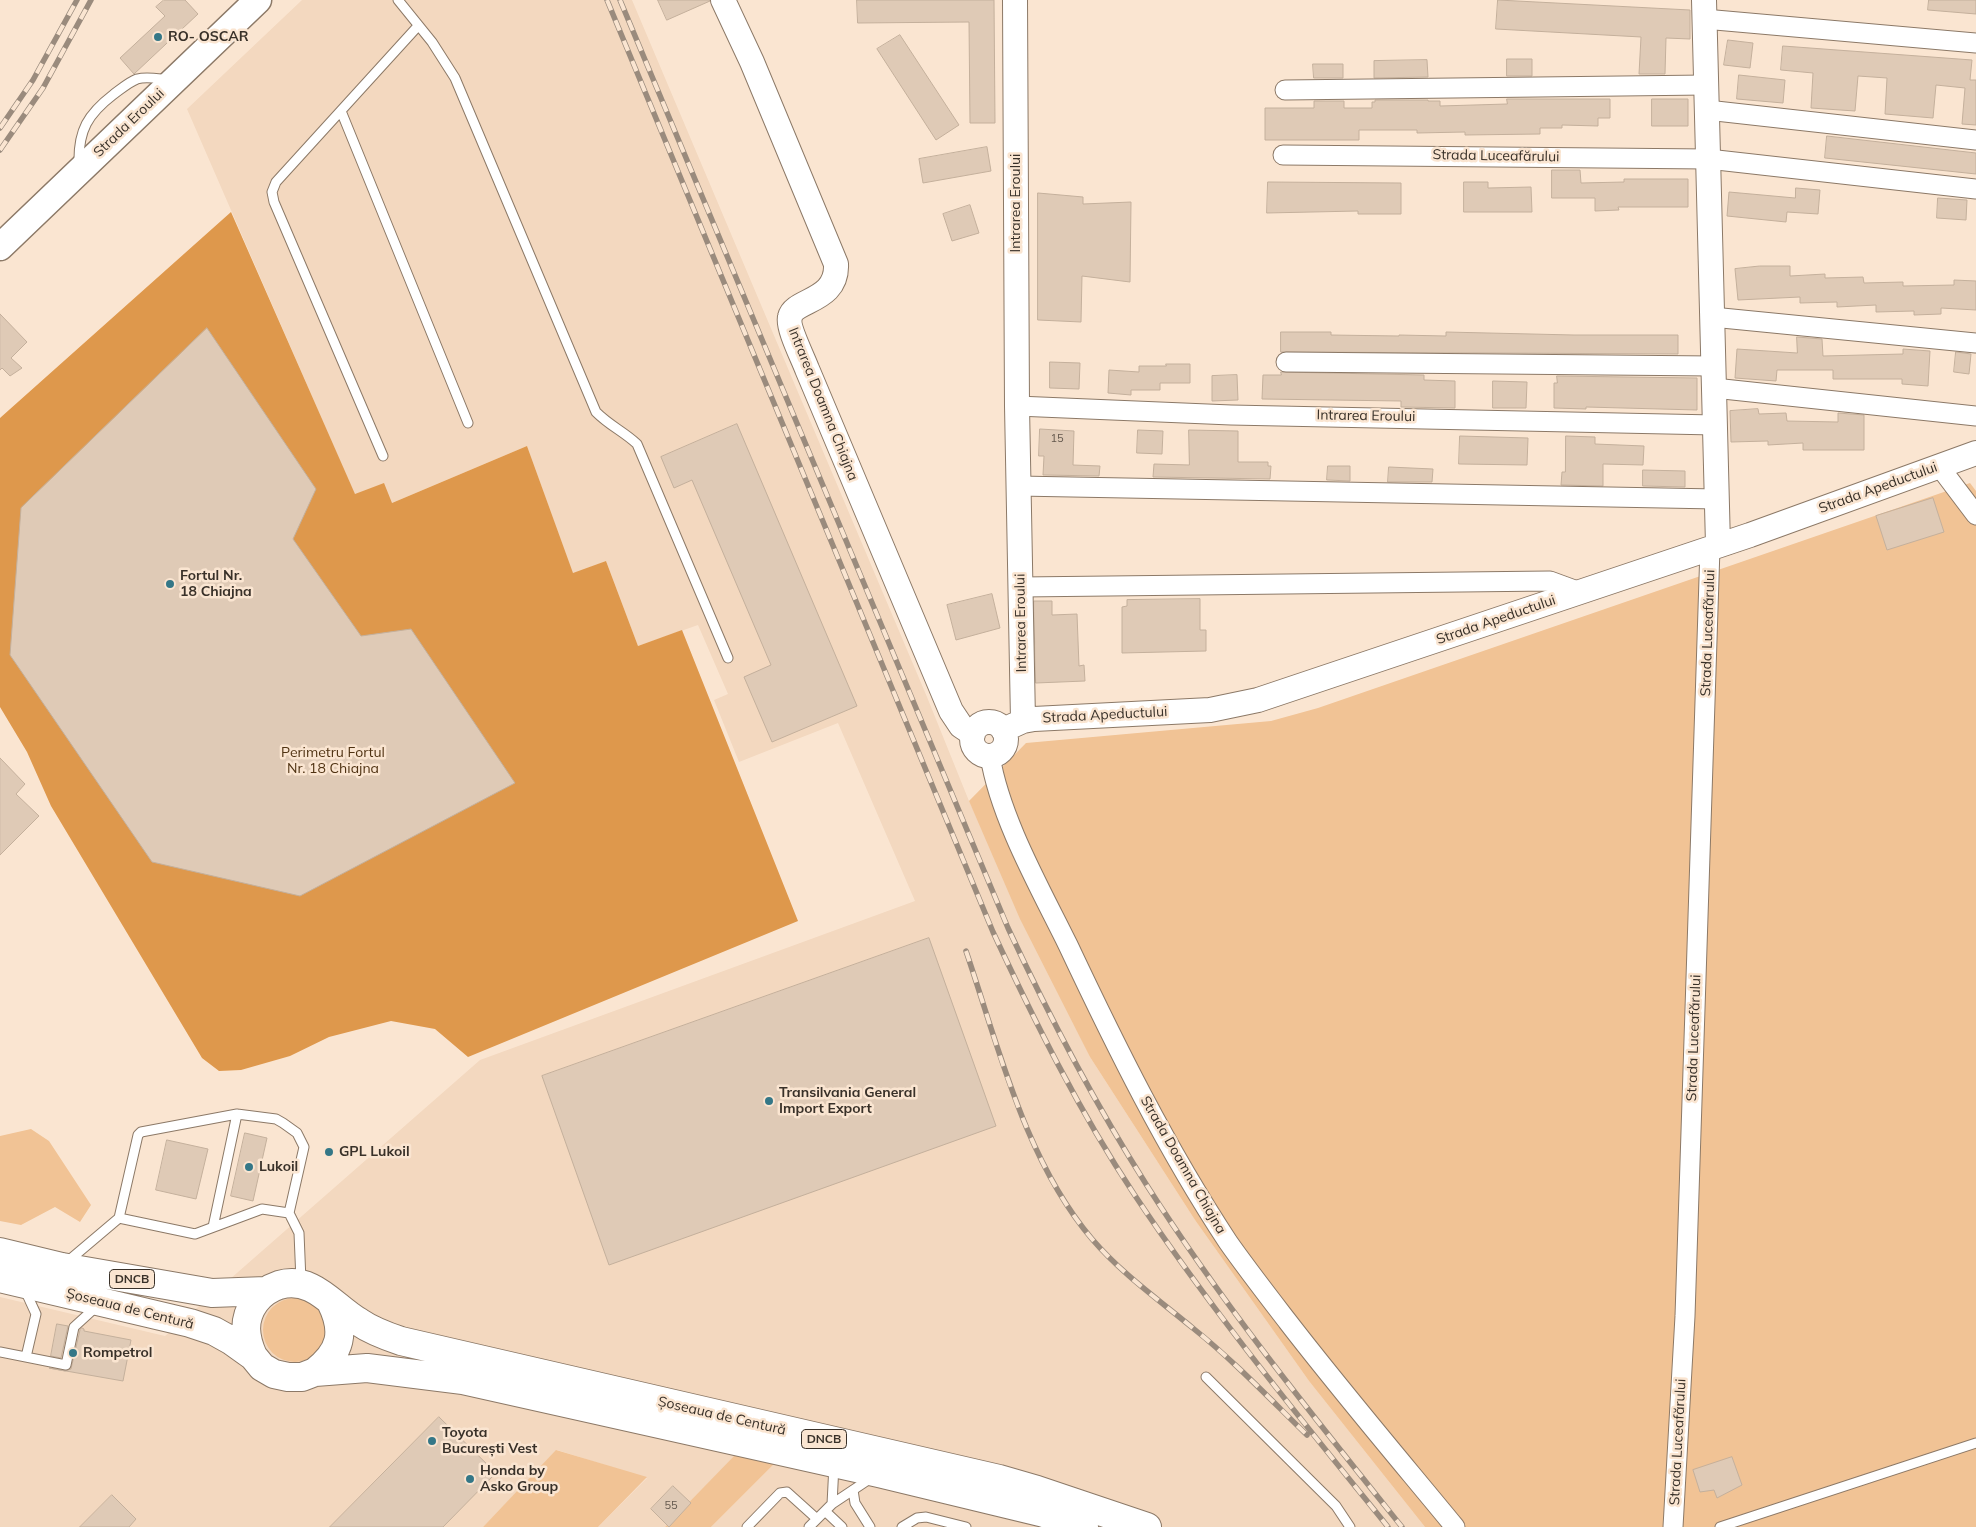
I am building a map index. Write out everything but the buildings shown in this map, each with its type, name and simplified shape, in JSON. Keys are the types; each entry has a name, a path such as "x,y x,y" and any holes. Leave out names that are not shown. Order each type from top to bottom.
{"main road":[{"name":"Strada Eroului","path":"0,247 258,0"},
{"name":"Șoseaua de Centură","path":"0,1252 62,1267 212,1292 266,1291 282,1284 301,1283 323,1293 331,1302 358,1322 400,1341 1000,1479 1148,1527"},
{"name":"Șoseaua de Centură","path":"11,1280 190,1323 232,1341 253,1356 262,1367 274,1374 302,1377 315,1372 367,1368 463,1380 834,1462 1044,1513 1084,1527"},
{"path":"253,1356 247,1343 245,1329 248,1314 255,1301 266,1291"},
{"path":"315,1372 328,1362 337,1348 340,1333 338,1317 331,1302"}],"street":[{"name":"Intrarea Doamna Chiajna","path":"724,0 752,62 836,264 836,273 823,294 793,312 790,317 793,331 807,369 951,711 961,726 973,734"},
{"name":"Intrarea Eroului","path":"990,756 999,753 1013,725 1021,587 1017,406 1015,0"},
{"path":"1704,9 1976,43"},
{"name":"Strada Luceafărului","path":"1673,1527 1685,1316 1717,499 1704,9"},
{"path":"1285,90 1706,85"},
{"path":"1707,110 1976,140"},
{"name":"Strada Luceafărului","path":"1283,154 1708,159"},
{"path":"1708,159 1976,189"},
{"path":"1712,317 1976,343"},
{"path":"1286,362 1714,377 1976,416"},
{"name":"Intrarea Eroului","path":"1017,406 1231,415 1373,416 1715,424"},
{"name":"Strada Apeductului","path":"973,734 980,726 990,723 1000,726 1203,710 1258,700 1714,547 1976,452"},
{"path":"1940,466 1976,515"},
{"path":"1018,486 1717,499"},
{"path":"1021,587 1550,581 1580,592"},
{"path":"973,734 973,745 976,750 985,756 990,756"},
{"name":"Strada Doamna Chiajna","path":"990,756 999,794 1038,885 1110,1034 1158,1125 1193,1185 1229,1242 1293,1328 1455,1527"}],"lane":[{"path":"398,0 432,42 455,78 596,412 608,424 626,433 637,444 728,658"},
{"path":"383,456 273,198 276,182 418,26"},
{"path":"340,112 468,423"},
{"path":"213,1227 237,1114"},
{"path":"62,1267 119,1218 138,1135 141,1132 237,1114 276,1119 290,1127 302,1140 304,1147 289,1213 299,1233 301,1283"},
{"path":"119,1218 195,1234 262,1209 289,1213"},
{"path":"11,1280 36,1314 26,1357"},
{"path":"0,1352 66,1366 74,1327 102,1302"},
{"path":"1206,1377 1336,1506 1350,1527"},
{"path":"1720,1527 1976,1442"},
{"path":"834,1462 829,1507 842,1527"},
{"path":"809,1527 829,1507 879,1473"},
{"path":"853,1490 856,1503 870,1527"},
{"path":"747,1527 780,1493 784,1492 787,1492 817,1519"},
{"path":"902,1527 917,1518 926,1517 966,1527"}],"shaded area":[{"path":"302,0 632,0 927,697 969,801 1090,1057 1195,1220 1309,1381 1425,1527 711,1527 778,1460 738,1453 665,1527 598,1527 647,1478 557,1450 483,1527 0,1527 0,1297 165,1336 480,1060 915,901 838,723 739,762 714,700 728,694 698,625 638,646 606,561 573,574 527,446 392,503 355,495 187,109"},
{"path":"1970,483 1976,491 1976,1527 1425,1527 1309,1381 1195,1220 1090,1057 1020,919 969,801 1026,743 1271,721 1318,708"},
{"path":"31,1129 49,1141 91,1205 80,1222 55,1207 21,1225 0,1221 0,1136"},
{"path":"289,1298 301,1298 318,1307 325,1318 327,1330 325,1342 318,1353 301,1362 289,1362 277,1357 268,1348 263,1336 263,1324 268,1312 277,1303"},
{"path":"556,1450 647,1477 598,1527 483,1527"},
{"path":"737,1453 778,1460 711,1527 665,1527"}],"green space":[{"name":"Perimetru Fortul Nr. 18 Chiajna","path":"231,212 355,494 384,483 392,503 527,446 573,573 606,561 638,646 682,630 798,921 468,1057 435,1029 391,1021 329,1037 290,1056 241,1070 219,1071 202,1058 51,806 27,752 0,707 0,418"}],"railway":[{"path":"0,128 33,80 77,0"},
{"path":"0,150 43,88 91,0"},
{"path":"607,0 993,932 1042,1033 1095,1131 1163,1237 1225,1322 1388,1527"},
{"path":"620,0 1008,928 1056,1026 1108,1122 1175,1229 1237,1316 1335,1444 1402,1527"},
{"path":"966,951 1016,1102 1031,1139 1069,1208 1092,1239 1116,1264 1223,1354 1307,1435"}],"place":[{"name":"RO- OSCAR","path":"158,37"},
{"name":"Fortul Nr. 18 Chiajna","path":"170,584"},
{"name":"Transilvania General Import Export","path":"769,1101"},
{"name":"GPL Lukoil","path":"329,1152"},
{"name":"Lukoil","path":"249,1167"},
{"name":"Rompetrol","path":"73,1353"},
{"name":"Toyota București Vest","path":"432,1441"},
{"name":"Honda by Asko Group","path":"470,1479"}]}
